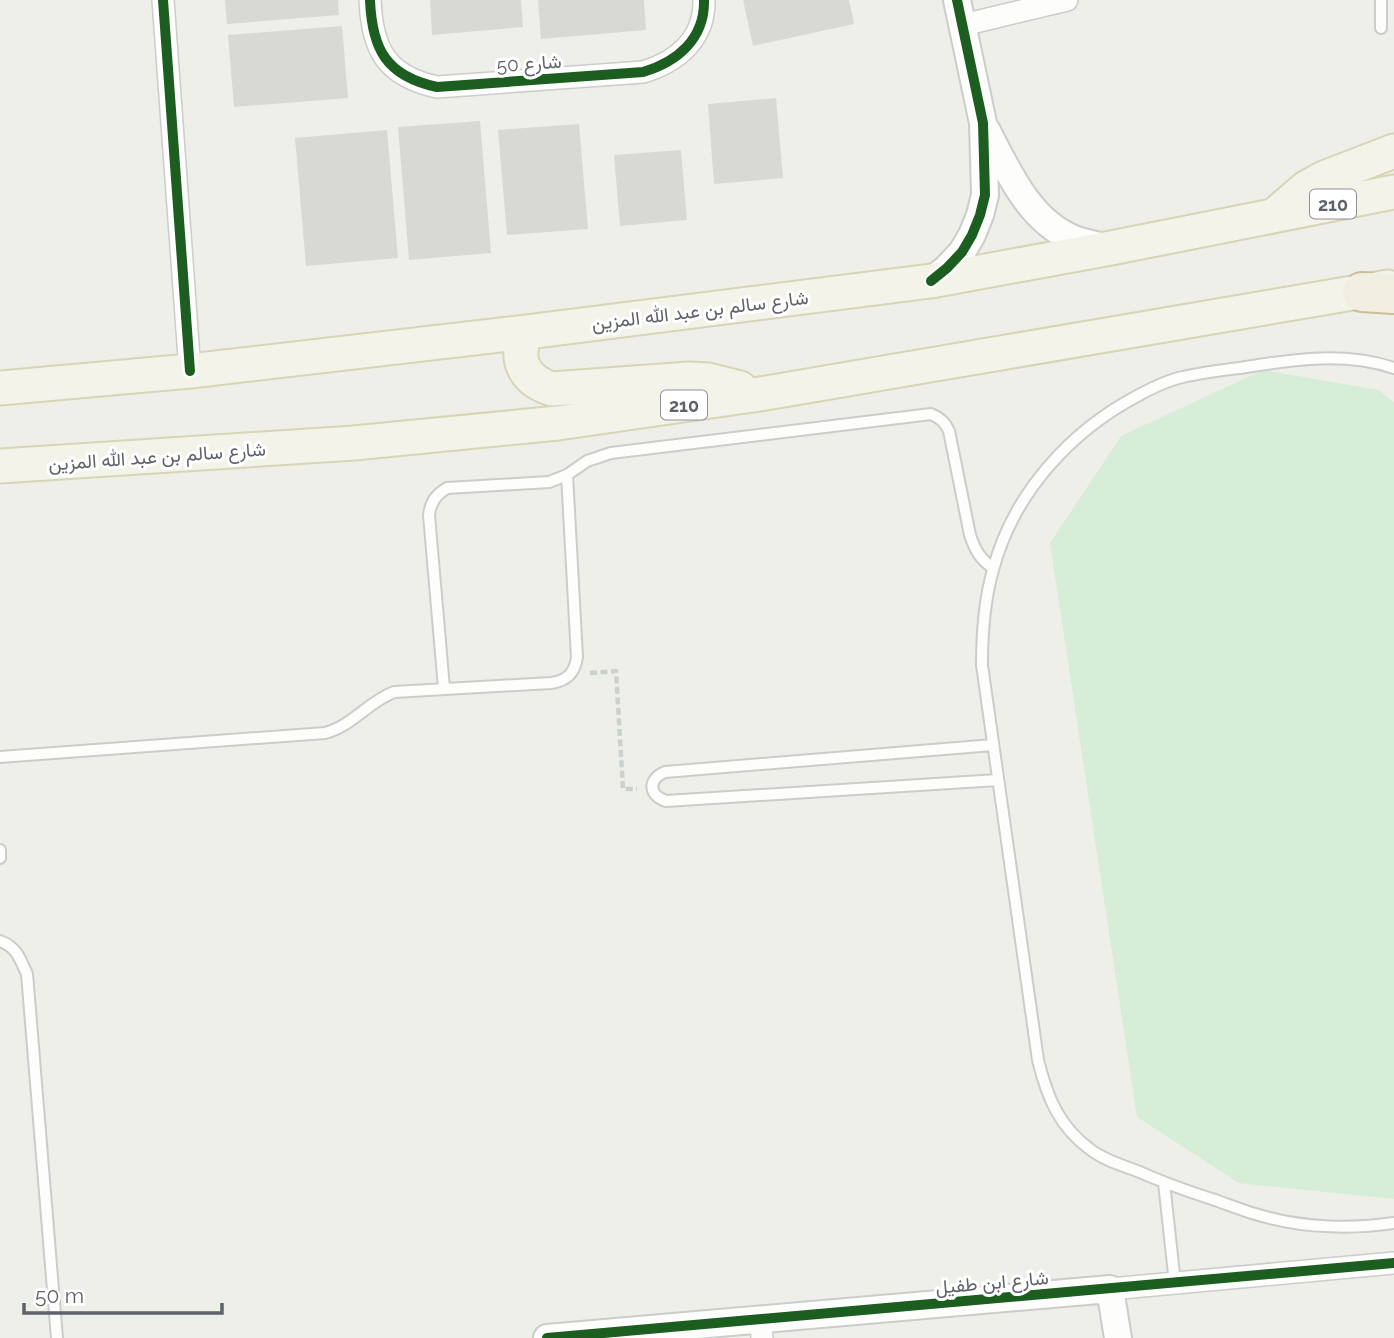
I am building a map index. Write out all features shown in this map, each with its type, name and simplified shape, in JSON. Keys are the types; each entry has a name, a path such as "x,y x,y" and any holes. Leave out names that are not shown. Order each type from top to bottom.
{"main road":[{"path":"1272,216 1324,177 1394,151"},
{"name":"شارع سالم بن عبد الله المزين","path":"0,388 190,371 931,281 1394,192"},
{"name":"شارع سالم بن عبد الله المزين","path":"0,466 340,444 558,423 760,394 1383,291"},
{"path":"527,332 520,355 523,367 540,385 552,389 689,379 708,380 760,394"}],"street":[{"path":"163,0 190,371"},
{"name":"شارع 50","path":"370,0 372,32 389,63 403,75 419,83 437,87 643,72 678,57 690,43 699,27 704,0"},
{"path":"931,281 962,252 972,235 985,195 984,123 960,13 1067,0"},
{"path":"984,123 1018,188 1042,218 1074,239 1111,248"},
{"name":"شارع ابن طفيل","path":"547,1338 761,1329 1110,1289 1394,1264"},
{"path":"1110,1289 1118,1338"}],"lane":[{"path":"1381,0 1381,28"},
{"path":"1394,368 1358,360 1294,359 1182,377 1118,406 1090,426 1041,475 1005,536 993,568 986,600 982,665 1038,1060 1044,1087 1056,1112 1072,1133 1093,1152 1164,1183 1267,1218 1338,1226 1394,1223"},
{"path":"444,688 429,514 431,503 437,494 447,488 548,482 567,475 587,461 611,453 931,414 945,423 948,431 974,548 981,559 993,568"},
{"path":"0,757 325,733 341,728 394,692 551,683 566,679 575,668 577,657 567,475"},
{"path":"993,745 665,772 653,781 652,788 659,799 666,801 998,780"},
{"path":"0,850 0,858"},
{"path":"0,941 9,944 18,953 27,974 57,1338"},
{"path":"1164,1183 1175,1283"}],"path":[{"path":"572,674 616,671 623,789 652,788"}],"green space":[{"path":"1263,370 1378,390 1394,402 1394,1199 1239,1183 1137,1117 1050,543 1121,436"}],"building":[{"path":"225,0 338,0 339,15 227,24"},
{"path":"430,0 521,0 523,27 432,35"},
{"path":"538,0 644,0 646,30 541,39"},
{"path":"743,0 849,0 854,24 753,46"},
{"path":"342,26 348,98 234,107 228,35"},
{"path":"776,98 783,178 714,184 708,104"},
{"path":"480,121 491,253 409,260 398,127"},
{"path":"579,124 588,229 507,235 498,130"},
{"path":"387,130 398,258 306,266 295,138"},
{"path":"681,150 687,220 620,226 614,155"}],"cycle path":[{"path":"163,0 190,371"},
{"path":"370,0 374,33 385,58 405,76 437,87 643,72 667,62 687,47 700,26 704,0"},
{"path":"931,281 962,252 972,235 985,195 983,123 957,0"},
{"path":"547,1338 1394,1263"}]}
